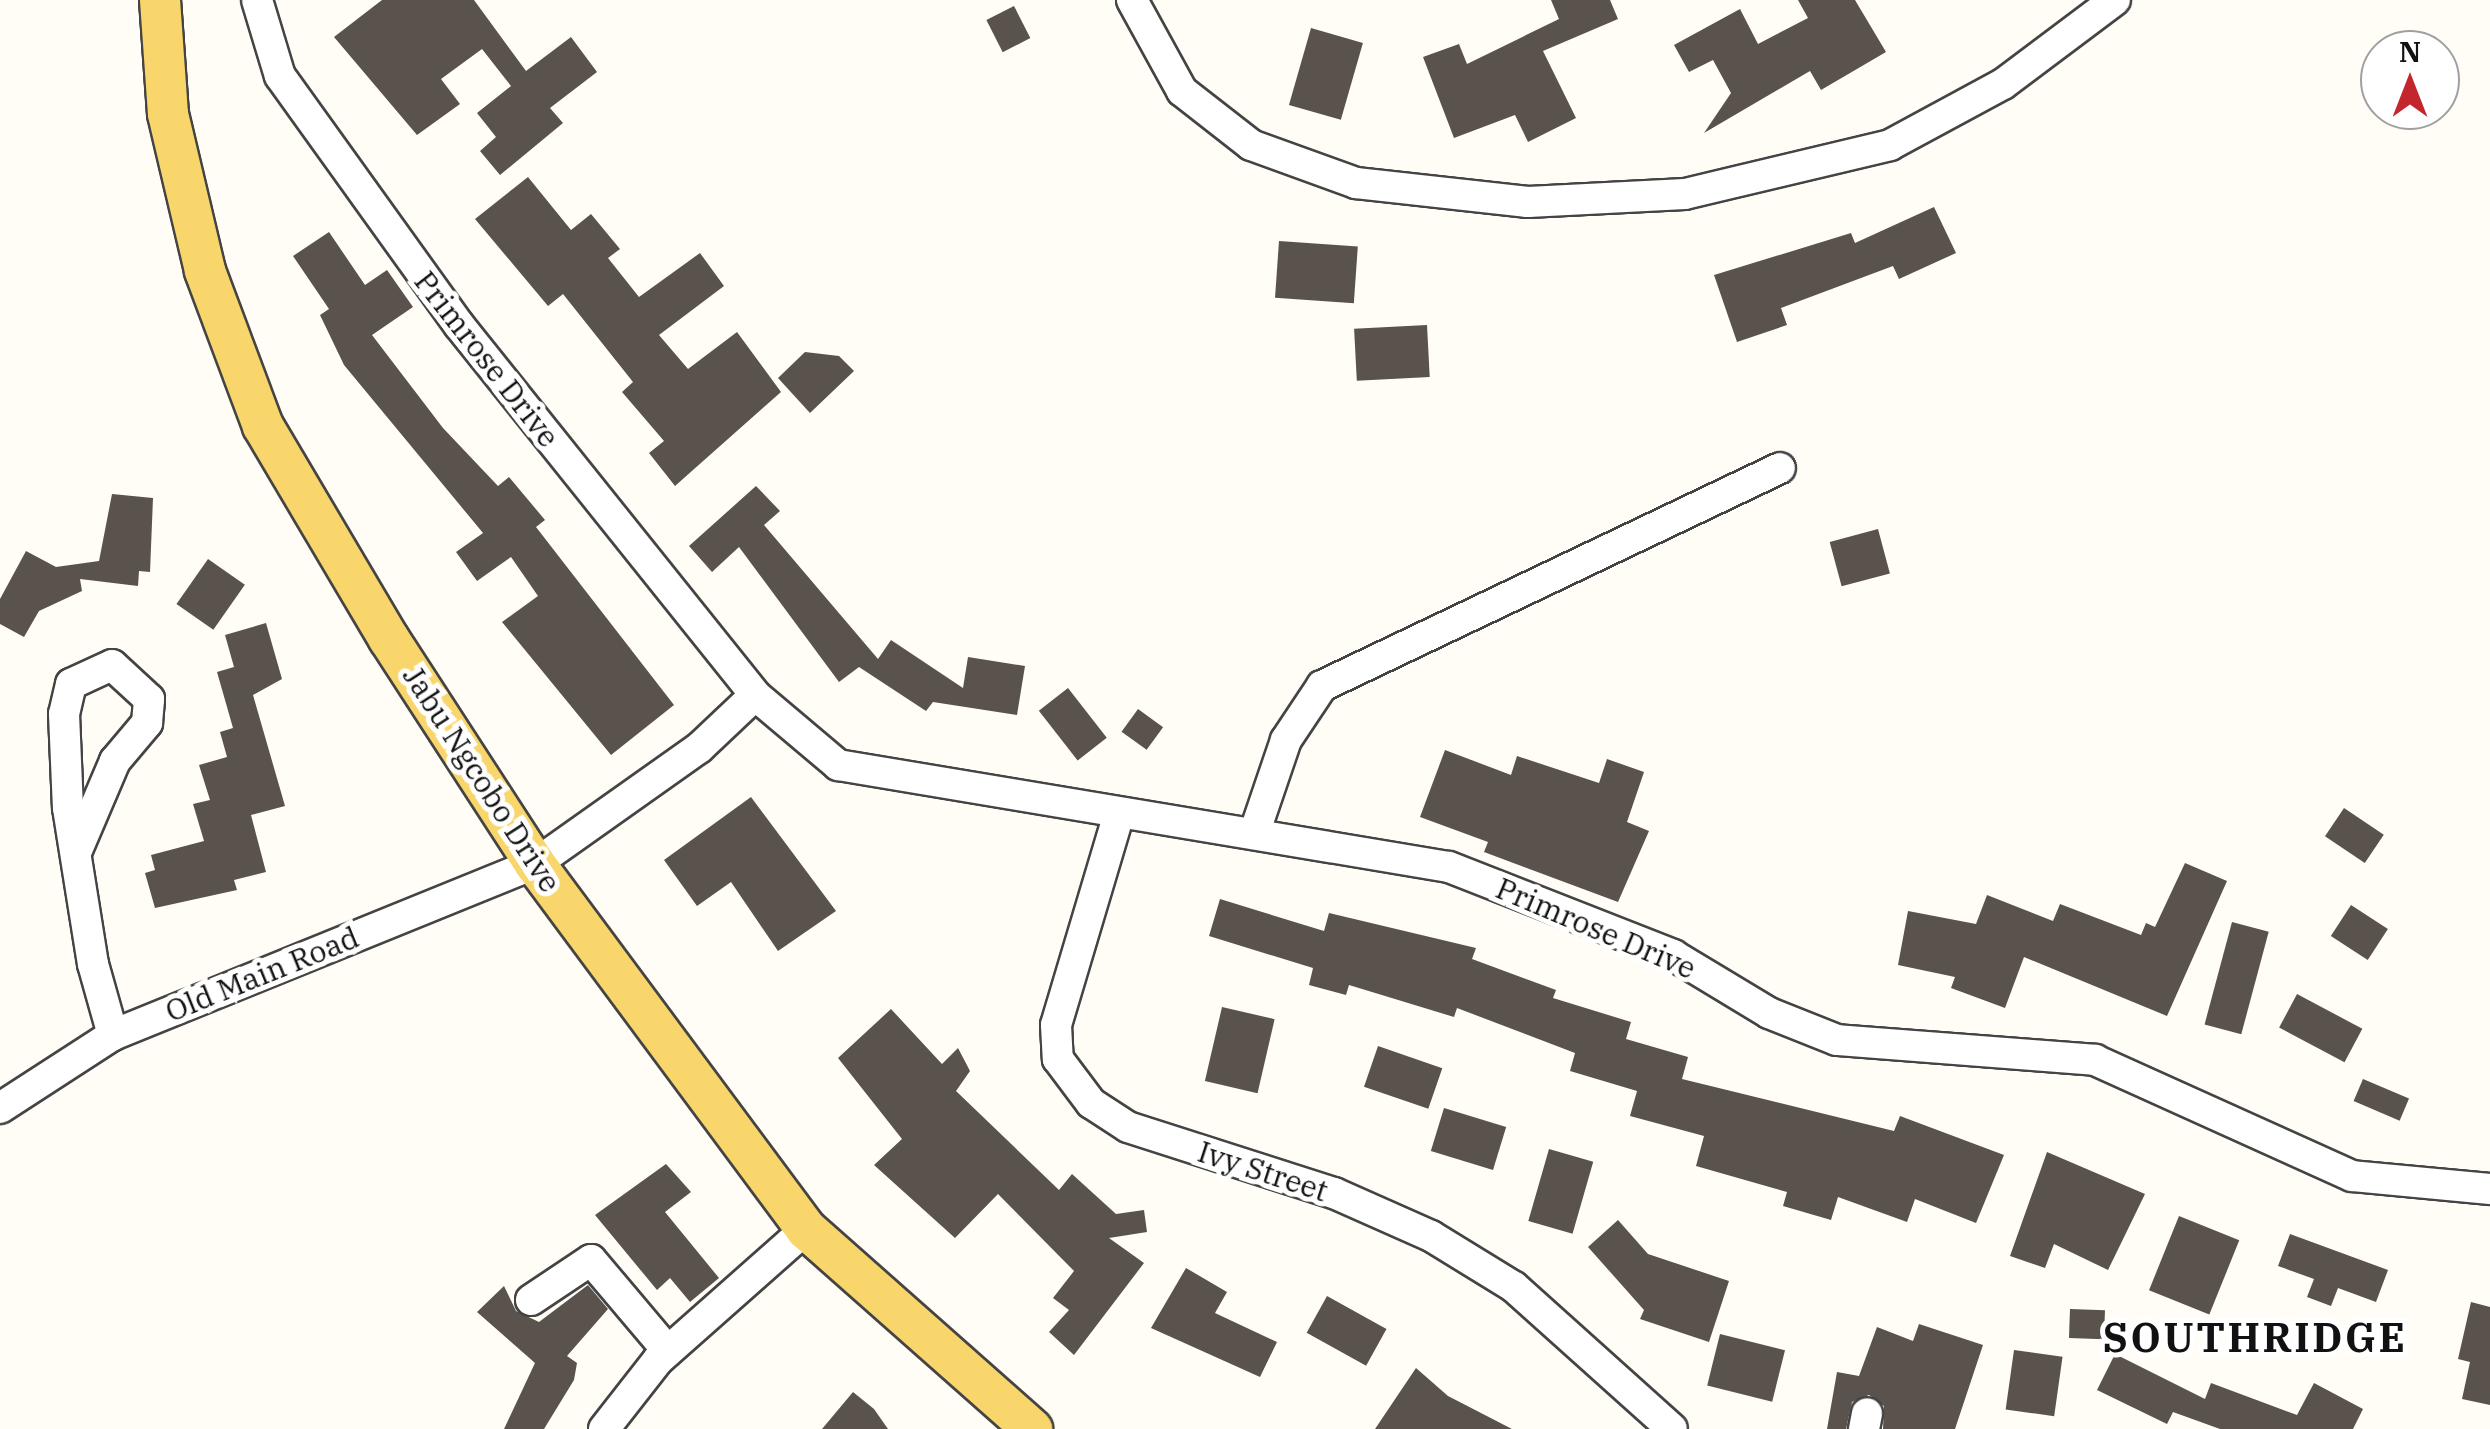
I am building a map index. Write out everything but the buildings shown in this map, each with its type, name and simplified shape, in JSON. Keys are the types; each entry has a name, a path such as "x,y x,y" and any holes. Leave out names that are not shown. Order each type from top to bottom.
{"main road":[{"name":"Jabu Ngcobo Drive","path":"160,0 168,114 205,270 263,426 536,864 806,1229 1032,1429"}],"street":[{"name":"Primrose Drive","path":"258,0 280,76 325,146 755,695 838,764 1118,817 1254,834 1449,867 1673,955 1769,1013 1837,1040 2095,1060 2352,1176 2490,1188"},
{"path":"1132,0 1182,90 1251,145 1356,183 1528,202 1684,194 1890,145 2002,84 2115,0"},
{"path":"1254,834 1286,740 1322,686 1780,468"},
{"path":"76,850 114,761 147,723 149,698 112,666 71,684 64,714 76,850 113,1035"},
{"path":"536,864 699,748 755,695"},
{"name":"Ivy Street","path":"1118,817 1056,1025 1058,1059 1090,1103 1128,1127 1334,1193 1431,1236 1514,1287 1672,1429"},
{"name":"Old Main Road","path":"0,1108 113,1035 536,864"},
{"path":"604,1429 668,1351 806,1229"},
{"path":"531,1300 580,1259 591,1260 668,1351"}],"district":[{"name":"SOUTHRIDGE","path":"2255,1337"}]}
